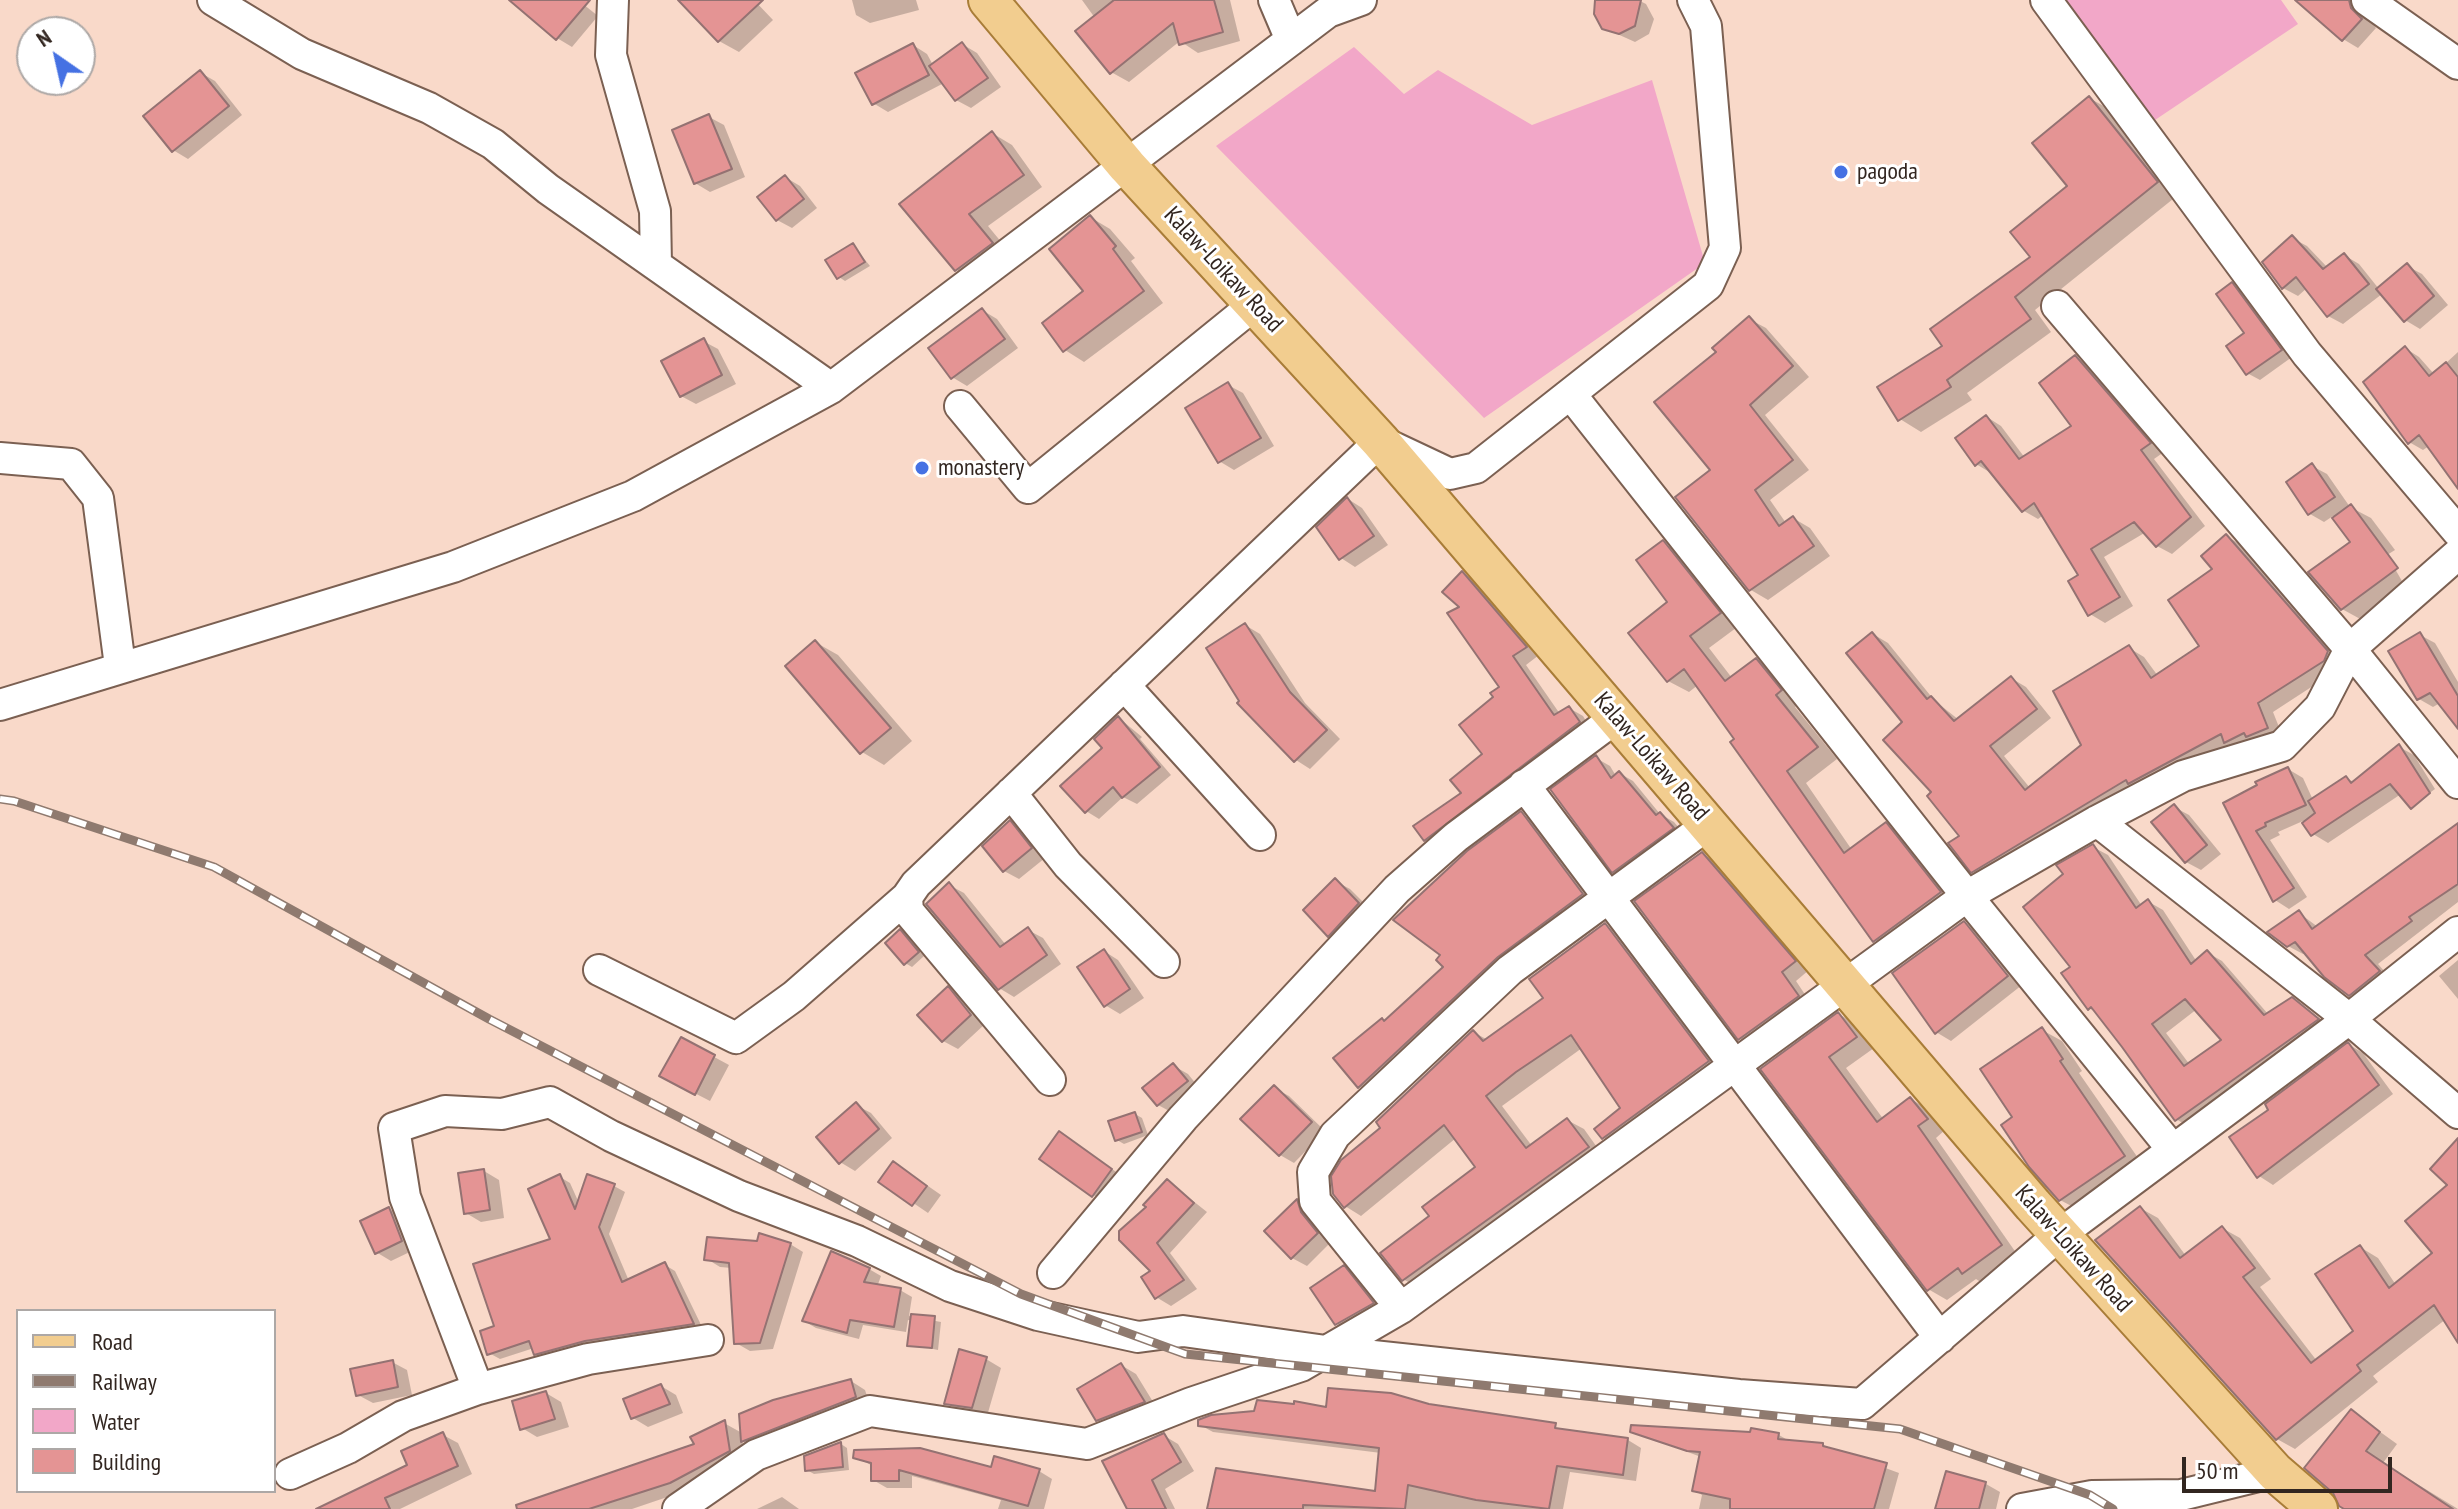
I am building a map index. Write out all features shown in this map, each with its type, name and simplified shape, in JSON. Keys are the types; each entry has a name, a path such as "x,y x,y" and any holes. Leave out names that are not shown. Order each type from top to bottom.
{"main road":[{"name":"Kalaw-Loikaw Road","path":"988,0 1127,166 1380,441 2059,1235 2275,1472 2318,1509"}],"street":[{"path":"213,0 302,54 429,108 493,144 548,189 831,388"},
{"path":"613,0 611,55 655,211 656,265"},
{"path":"1274,0 1291,40"},
{"path":"0,705 453,567 633,496 831,388 1328,12 1361,0"},
{"path":"599,970 736,1038 794,996 907,897 1011,793 1380,441 1450,474 1476,468 1572,396 1708,285 1725,248 1706,26 1693,0"},
{"path":"2046,0 2307,354 2458,532"},
{"path":"2367,0 2458,64"},
{"path":"960,406 1028,488 1255,304"},
{"path":"2057,306 2350,649 2458,783"},
{"path":"1572,396 1967,896 2173,1150"},
{"path":"0,458 71,464 98,498 120,666"},
{"path":"678,1509 756,1455 870,1411 1087,1444 1191,1403 1301,1366 1401,1308 1967,896 2097,821 2183,776 2282,746 2320,707 2350,649 2458,554"},
{"path":"1124,685 1260,835"},
{"path":"1053,1273 1183,1118 1347,939 1409,878 1524,785 1617,717"},
{"path":"1524,785 1940,1338"},
{"path":"1011,793 1068,865 1164,962"},
{"path":"2097,821 2349,1019 2458,1113"},
{"path":"1401,1308 1315,1201 1313,1172 1335,1135 1510,970 1709,824"},
{"path":"907,897 908,911 1050,1080"},
{"path":"478,1389 405,1197 394,1128 445,1111 502,1114 550,1102 611,1136 739,1196 857,1241 964,1291 1038,1315 1138,1337 1183,1331 1326,1351 1739,1395 1862,1404 2059,1235 2349,1019 2458,932"},
{"path":"290,1474 348,1448 403,1416 478,1389 588,1359 708,1340"},
{"path":"2022,1509 2092,1496 2181,1495 2275,1472"}],"water":[{"path":"2066,0 2281,0 2298,24 2155,120"},
{"path":"1354,47 1404,94 1438,70 1532,125 1652,80 1705,263 1484,418 1216,146"}],"building":[{"path":"509,0 590,0 556,40"},
{"path":"678,0 763,0 718,42"},
{"path":"1114,0 1214,0 1223,32 1179,45 1173,23 1110,74 1075,31"},
{"path":"1595,0 1641,0 1635,26 1619,34 1602,29 1594,14"},
{"path":"2295,0 2349,0 2351,8 2362,19 2342,41"},
{"path":"962,42 988,78 955,101 929,66"},
{"path":"913,43 929,75 872,105 855,73"},
{"path":"200,70 229,106 172,152 143,116"},
{"path":"2089,96 2158,182 2015,297 2031,319 1947,380 1951,387 1898,421 1877,387 1942,346 1930,329 2030,257 2010,232 2067,186 2032,143"},
{"path":"709,114 732,169 694,184 672,130"},
{"path":"992,131 1024,175 969,214 993,243 955,271 899,204"},
{"path":"785,175 804,199 776,221 757,197"},
{"path":"1090,215 1116,246 1113,249 1144,291 1063,352 1042,323 1083,291 1049,249"},
{"path":"2292,235 2323,269 2344,253 2369,284 2327,317 2296,277 2282,289 2262,262"},
{"path":"853,243 865,262 837,279 825,260"},
{"path":"2407,263 2434,296 2404,322 2376,289"},
{"path":"2232,282 2282,350 2246,375 2226,346 2244,333 2216,294"},
{"path":"982,308 1005,339 951,379 928,348"},
{"path":"1749,316 1793,366 1750,405 1793,460 1755,490 1779,526 1793,516 1814,546 1749,591 1675,497 1710,470 1654,402 1716,352 1712,348"},
{"path":"704,338 722,375 680,397 661,361"},
{"path":"2405,346 2429,376 2446,362 2458,377 2458,489 2419,435 2408,444 2363,382"},
{"path":"2075,355 2151,443 2141,450 2191,517 2156,547 2134,522 2091,549 2120,597 2088,616 2068,581 2078,575 2034,503 2022,512 1981,461 1975,466 1955,438 1986,415 2019,459 2071,426 2039,383"},
{"path":"1228,382 1261,438 1218,463 1185,408"},
{"path":"2312,463 2335,497 2308,515 2286,482"},
{"path":"1347,497 1374,536 1339,560 1316,527"},
{"path":"2351,504 2398,568 2341,610 2308,572 2350,542 2332,518"},
{"path":"2226,534 2328,651 2324,661 2258,703 2268,728 2246,737 2244,733 2224,743 2221,734 2128,784 2126,780 1971,873 1948,843 1959,836 1927,796 1931,792 1883,740 1902,722 1846,653 1872,632 1927,699 1931,696 1954,721 2011,676 2037,709 1990,746 2025,790 2081,745 2053,691 2129,645 2151,678 2199,646 2168,600 2212,569 2201,556"},
{"path":"1663,540 1721,613 1690,636 1725,681 1756,658 1782,690 1776,695 1818,747 1787,771 1844,853 1886,822 1941,892 1873,942 1730,742 1734,739 1684,669 1667,682 1628,633 1667,602 1636,560"},
{"path":"1462,571 1527,647 1513,656 1554,715 1569,706 1580,722 1424,841 1413,826 1461,793 1450,780 1482,754 1459,725 1493,697 1490,693 1499,687 1447,613 1459,607 1442,592"},
{"path":"1245,623 1290,692 1327,730 1294,762 1237,703 1239,701 1206,648"},
{"path":"2420,632 2458,696 2458,729 2430,693 2417,700 2388,651"},
{"path":"815,640 891,728 860,754 785,666"},
{"path":"1118,716 1160,767 1122,798 1113,787 1085,813 1060,786 1102,748 1094,739"},
{"path":"2399,744 2430,793 2411,809 2390,784 2311,836 2302,823 2315,813 2308,801 2346,776 2351,783"},
{"path":"1596,755 1611,778 1619,771 1656,815 1660,812 1674,828 1612,873 1550,789"},
{"path":"2288,767 2306,805 2265,823 2266,826 2256,831 2294,888 2273,902 2223,803 2257,785 2255,782"},
{"path":"2174,804 2207,845 2185,863 2151,822"},
{"path":"1521,811 1583,894 1498,957 1358,1088 1333,1058 1382,1018 1384,1021 1443,967 1436,960 1440,955 1393,920 1467,851"},
{"path":"1010,820 1032,848 1003,872 982,846"},
{"path":"2458,823 2458,884 2409,917 2412,921 2365,955 2380,971 2349,996 2324,977 2295,942 2287,947 2267,932 2299,910 2312,929"},
{"path":"2093,844 2136,908 2148,899 2191,964 2207,950 2264,1015 2292,997 2319,1019 2175,1121 2122,1047 2091,1007 2088,1010 2061,973 2070,967 2023,907 2063,874 2056,865","holes":["2185,999 2221,1040 2184,1066 2152,1024"]},
{"path":"1702,852 1796,961 1782,972 1799,996 1738,1040 1634,901"},
{"path":"1335,878 1359,903 1328,937 1303,910"},
{"path":"949,882 1000,947 1028,927 1047,955 998,990 926,904"},
{"path":"1964,921 2008,976 1935,1034 1892,973"},
{"path":"1605,923 1709,1061 1602,1139 1594,1129 1620,1108 1571,1035 1516,1072 1486,1096 1526,1148 1567,1118 1589,1147 1402,1281 1380,1253 1429,1216 1422,1207 1475,1167 1444,1125 1344,1208 1333,1194 1331,1176 1341,1160 1380,1128 1376,1122 1473,1030 1483,1041 1543,998 1529,979"},
{"path":"900,929 919,952 904,965 885,943"},
{"path":"1104,949 1130,989 1104,1007 1077,967"},
{"path":"948,986 971,1015 942,1042 917,1015"},
{"path":"1838,1012 1857,1037 1829,1057 1877,1122 1910,1097 1928,1119 1918,1126 2002,1245 1962,1274 1958,1268 1927,1291 1760,1069"},
{"path":"2042,1027 2063,1059 2060,1061 2125,1156 2059,1201 2029,1167 2001,1125 2012,1117 1980,1069"},
{"path":"681,1037 715,1055 695,1095 659,1076"},
{"path":"2348,1042 2379,1085 2257,1178 2229,1137 2268,1110 2265,1104"},
{"path":"1173,1063 1188,1081 1157,1106 1142,1088"},
{"path":"1274,1085 1312,1122 1279,1156 1240,1119"},
{"path":"856,1102 879,1129 839,1164 816,1137"},
{"path":"1135,1112 1142,1132 1115,1141 1108,1121"},
{"path":"1059,1131 1112,1169 1092,1197 1039,1159"},
{"path":"2458,1138 2458,1343 2434,1305 2357,1365 2361,1371 2276,1440 2095,1240 2140,1206 2180,1258 2222,1226 2255,1268 2243,1277 2311,1363 2353,1331 2315,1274 2360,1245 2389,1288 2432,1253 2405,1221 2447,1185 2430,1169"},
{"path":"893,1161 927,1186 912,1206 878,1182"},
{"path":"484,1169 490,1210 464,1214 458,1173"},
{"path":"560,1174 575,1209 587,1174 615,1184 599,1227 622,1282 665,1262 694,1324 585,1341 534,1355 529,1341 487,1355 480,1331 494,1326 473,1264 550,1239 528,1189"},
{"path":"1167,1179 1194,1203 1157,1243 1184,1280 1155,1299 1141,1277 1150,1271 1119,1240 1119,1231 1146,1207 1143,1205"},
{"path":"1297,1199 1301,1212 1318,1233 1291,1259 1264,1231"},
{"path":"389,1207 402,1241 375,1254 360,1221"},
{"path":"759,1233 791,1243 760,1343 734,1344 729,1263 704,1260 707,1237 757,1241"},
{"path":"831,1251 870,1268 864,1282 901,1288 894,1327 850,1320 847,1333 802,1321"},
{"path":"1344,1265 1374,1303 1335,1325 1310,1288"},
{"path":"911,1314 935,1316 932,1348 907,1346"},
{"path":"959,1349 987,1357 972,1408 944,1404"},
{"path":"393,1360 398,1387 356,1396 350,1369"},
{"path":"1121,1363 1145,1402 1096,1421 1077,1389"},
{"path":"851,1379 856,1397 741,1442 739,1414 773,1400"},
{"path":"661,1384 670,1404 631,1419 623,1399"},
{"path":"1328,1388 1391,1393 1429,1404 1556,1423 1555,1428 1628,1438 1623,1475 1557,1466 1549,1509 1476,1500 1408,1485 1405,1509 1303,1505 1303,1509 1207,1509 1216,1468 1375,1491 1379,1448 1198,1426 1198,1420 1211,1415 1254,1411 1257,1400 1294,1404 1294,1401 1326,1407"},
{"path":"546,1391 555,1419 520,1430 512,1401"},
{"path":"2351,1409 2380,1432 2366,1451 2453,1509 2344,1509 2339,1506 2333,1493 2304,1468"},
{"path":"725,1420 730,1451 670,1483 589,1509 517,1509 516,1505 694,1444 690,1437"},
{"path":"1631,1425 1750,1432 1751,1428 1779,1433 1778,1439 1823,1443 1823,1446 1887,1463 1874,1509 1730,1509 1730,1499 1692,1491 1700,1452 1687,1451 1630,1432"},
{"path":"443,1432 458,1466 385,1498 390,1509 316,1509 407,1465 401,1451"},
{"path":"1164,1433 1181,1462 1152,1480 1166,1509 1127,1509 1102,1461"},
{"path":"841,1442 843,1467 805,1471 804,1456"},
{"path":"920,1448 991,1467 994,1456 1040,1469 1028,1506 899,1470 899,1481 871,1481 871,1463 853,1458 854,1450"},
{"path":"1946,1471 1986,1482 1979,1509 1935,1509"}],"railway":[{"path":"0,799 214,867 489,1019 1021,1294 1185,1354 1900,1429 2090,1495 2113,1509"}],"place":[{"name":"pagoda","path":"1841,172"},
{"name":"monastery","path":"922,468"}]}
